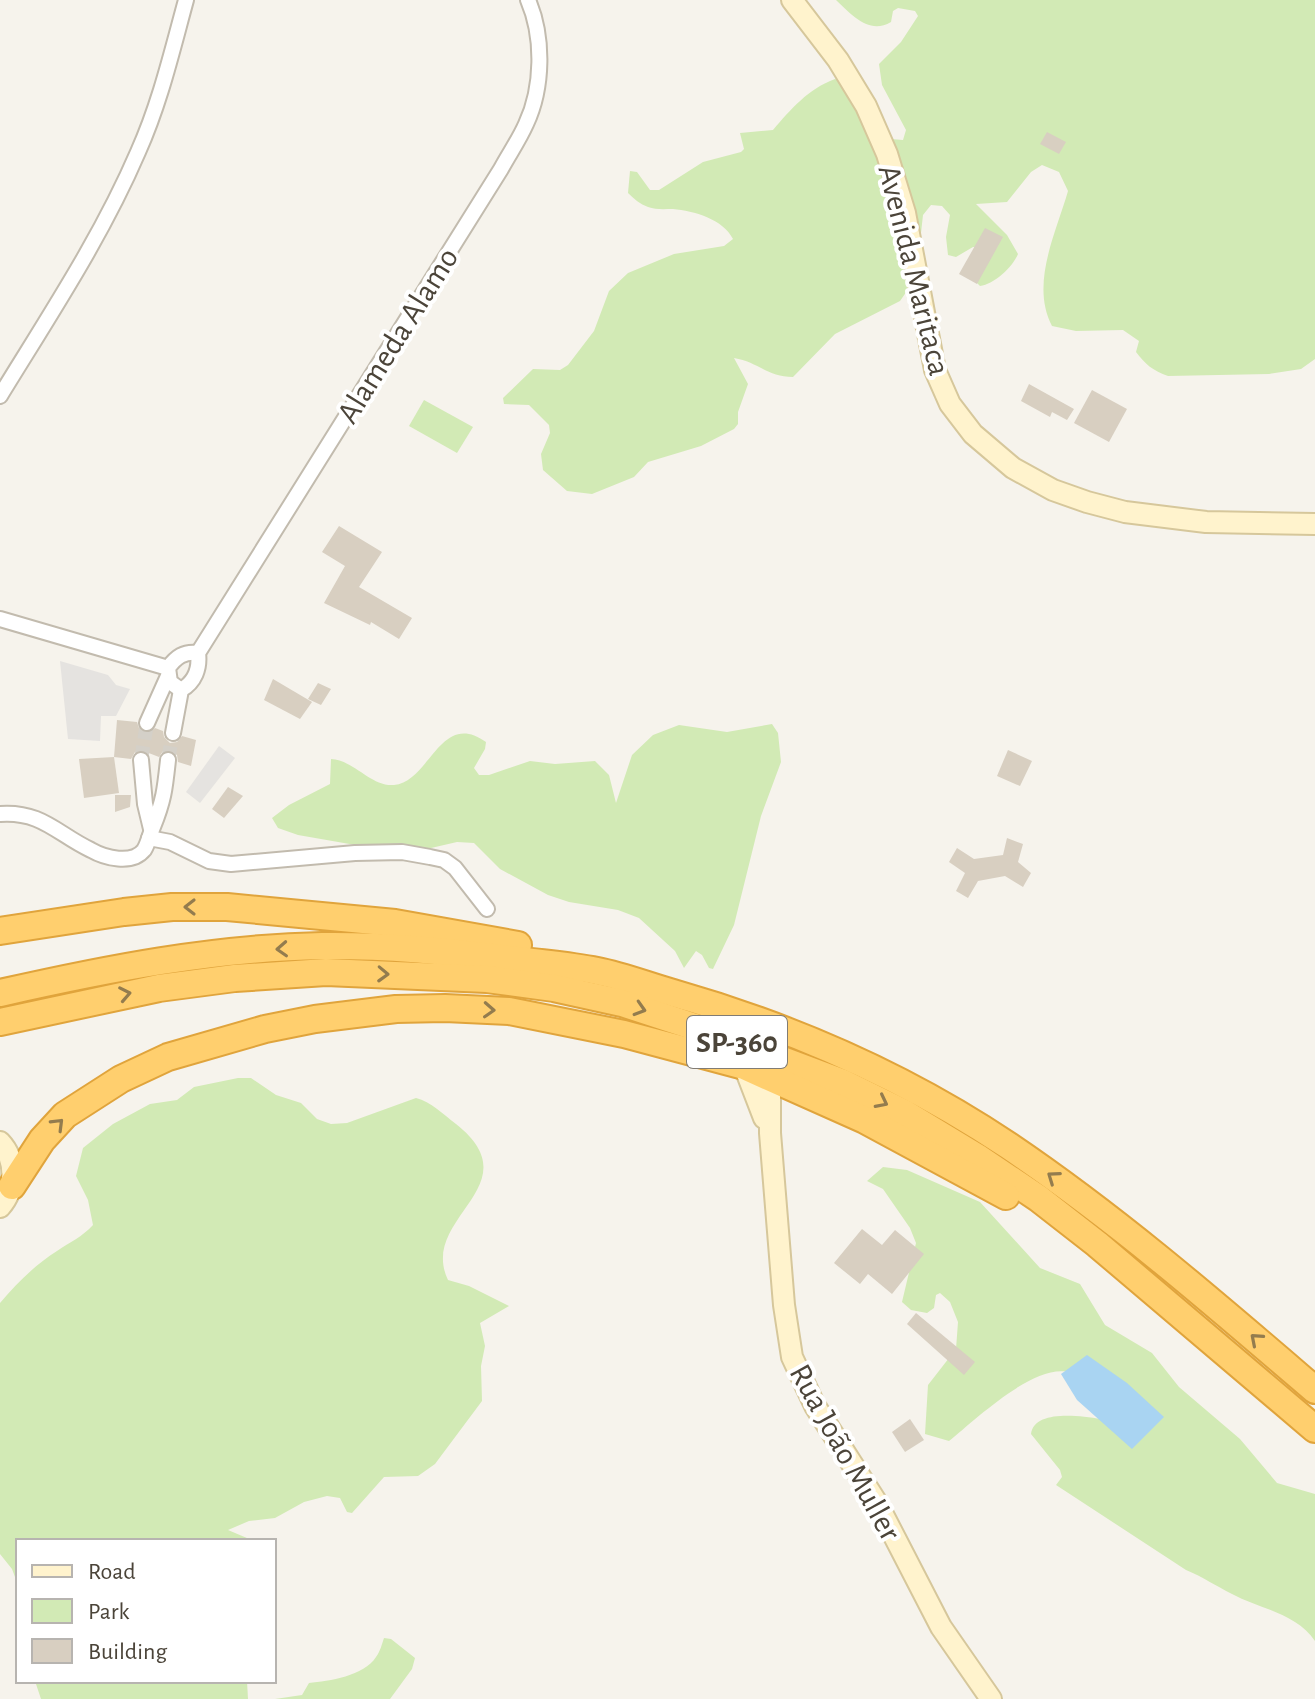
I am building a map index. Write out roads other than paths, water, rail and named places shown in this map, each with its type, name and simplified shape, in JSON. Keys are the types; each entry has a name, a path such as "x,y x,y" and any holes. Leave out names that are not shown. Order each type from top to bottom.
{"highway":[{"path":"0,931 124,912 172,907 227,907 318,914 469,935 522,946 597,971"},
{"name":"SP-360","path":"0,993 110,968 171,959 319,946 452,952 597,971 712,1004 825,1045 945,1107 1007,1144 1072,1190 1188,1281 1315,1390"},
{"name":"SP-360","path":"0,1022 159,988 235,978 326,972 487,979 554,988 622,1003 843,1083 906,1114 977,1157 1038,1198 1097,1244 1315,1429"},
{"path":"6,1197 42,1140 65,1115 121,1079 168,1057 265,1029 329,1017 396,1009 509,1011 624,1034 744,1066 777,1079 889,1132 987,1184 1069,1234 1097,1244"}],"street":[{"path":"0,396 90,248 124,184 157,103 186,0"},
{"name":"Alameda Alamo","path":"173,733 181,690 187,687 197,671 198,653 501,169 527,122 539,60 535,16 528,0"},
{"name":"Avenida Maritaca","path":"792,0 838,60 866,106 887,154 905,213 935,370 950,404 973,434 1013,468 1053,490 1125,512 1206,522 1315,524"},
{"path":"0,619 168,672 174,686 181,690"},
{"path":"147,723 176,658 184,653 198,653"},
{"path":"141,760 150,834"},
{"path":"0,814 17,813 47,822 91,851 121,859 135,856 145,849 163,803 168,760"},
{"path":"150,834 209,861 231,864 402,852 444,860 455,868 487,909"},
{"path":"744,1066 770,1133"},
{"path":"770,1133 770,1090 777,1079"},
{"name":"Rua João Muller","path":"770,1133 784,1305 792,1357 815,1406 877,1503 941,1627 991,1699"},
{"path":"0,1142 6,1148 13,1166 6,1197"}],"water":[{"path":"1087,1355 1127,1383 1164,1417 1132,1449 1077,1400 1061,1374"}],"tunnel":[{"path":"141,760 147,723"},
{"path":"168,760 173,733"}]}
